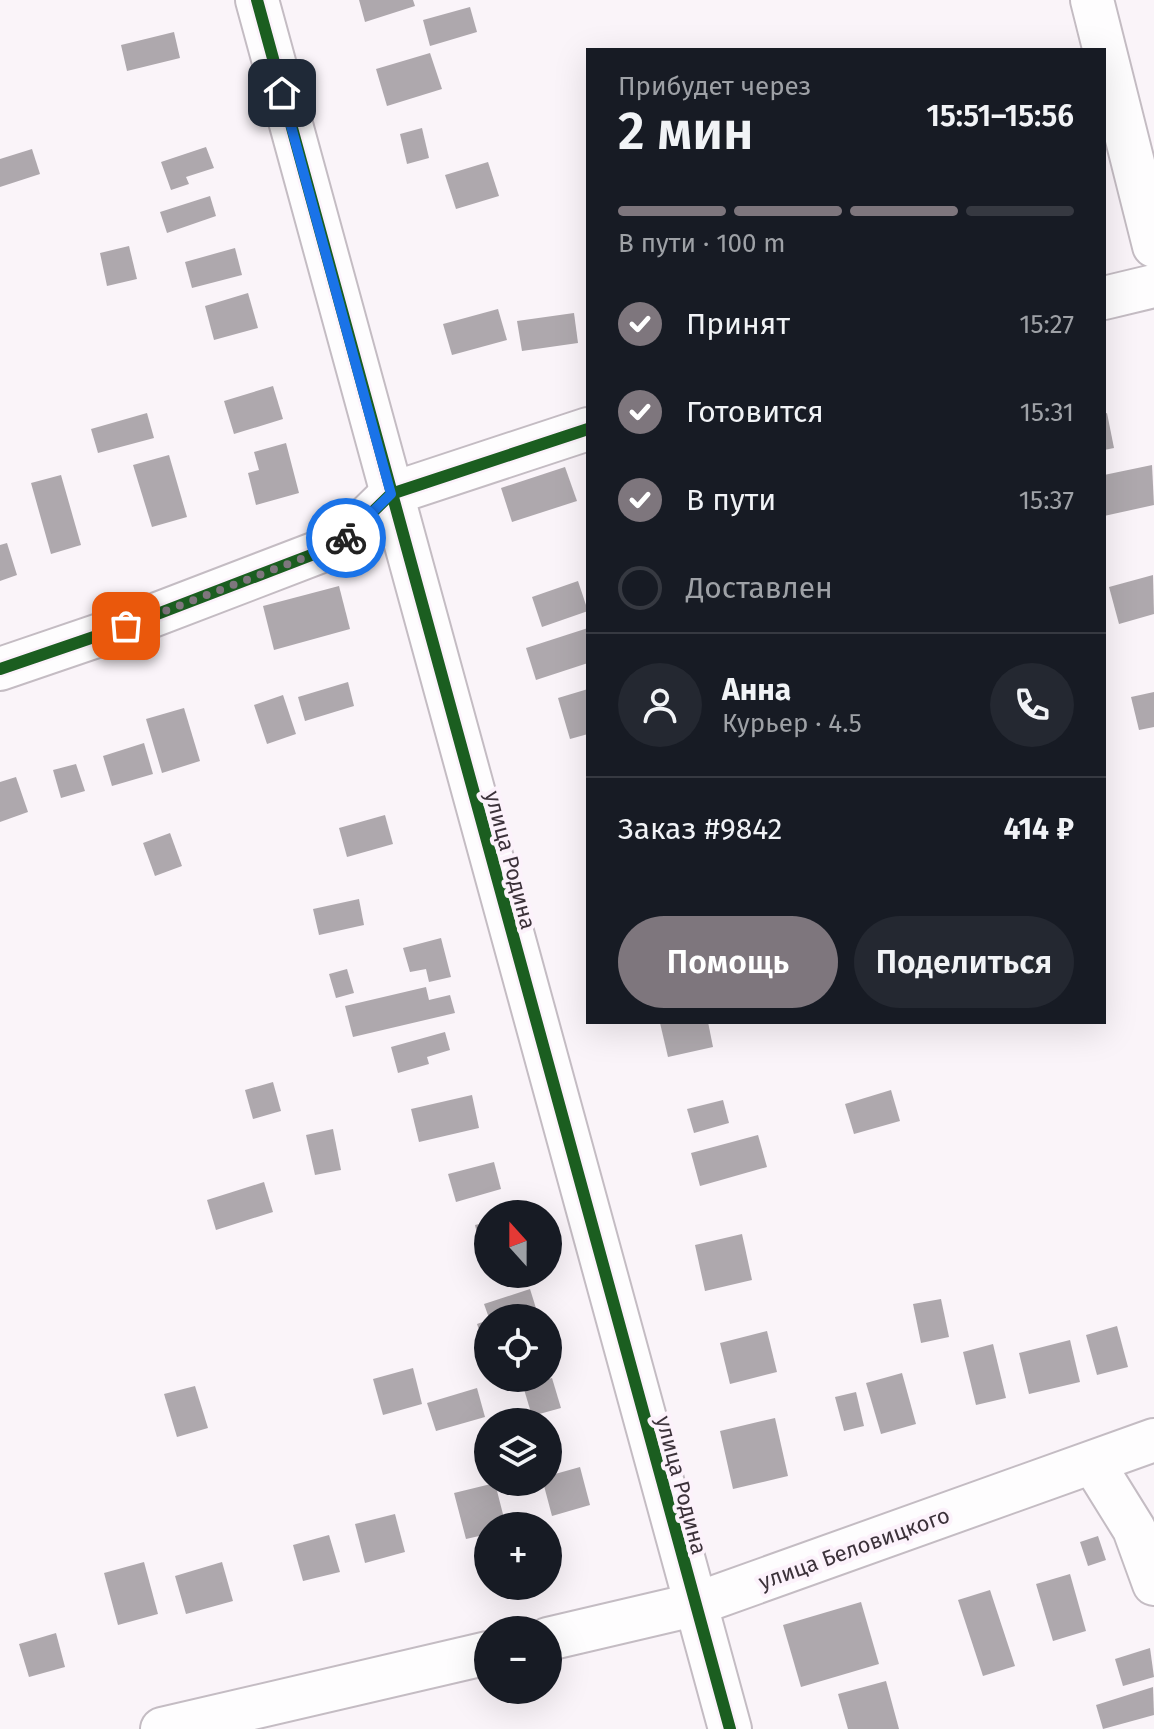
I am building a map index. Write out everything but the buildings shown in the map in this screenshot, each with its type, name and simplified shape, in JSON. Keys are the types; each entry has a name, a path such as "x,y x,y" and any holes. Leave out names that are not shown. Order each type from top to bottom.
{"street":[{"name":"улица Родина","path":"257,0 693,1605 730,1729"},
{"path":"1092,0 1104,48"},
{"path":"1106,56 1154,246"},
{"path":"1106,298 1154,286"},
{"path":"0,669 126,626 340,544 391,494 586,430"},
{"name":"улица Беловицкого","path":"562,1636 693,1605 1154,1440"},
{"path":"1093,1463 1134,1529 1154,1584"},
{"path":"162,1729 474,1656"}],"cycle path":[{"path":"257,0 730,1729"},
{"path":"0,669 126,626 340,544 391,494 586,430"}],"way so far":[{"path":"126,626 340,544 346,538"}],"route":[{"path":"282,93 391,494 346,538"}]}
